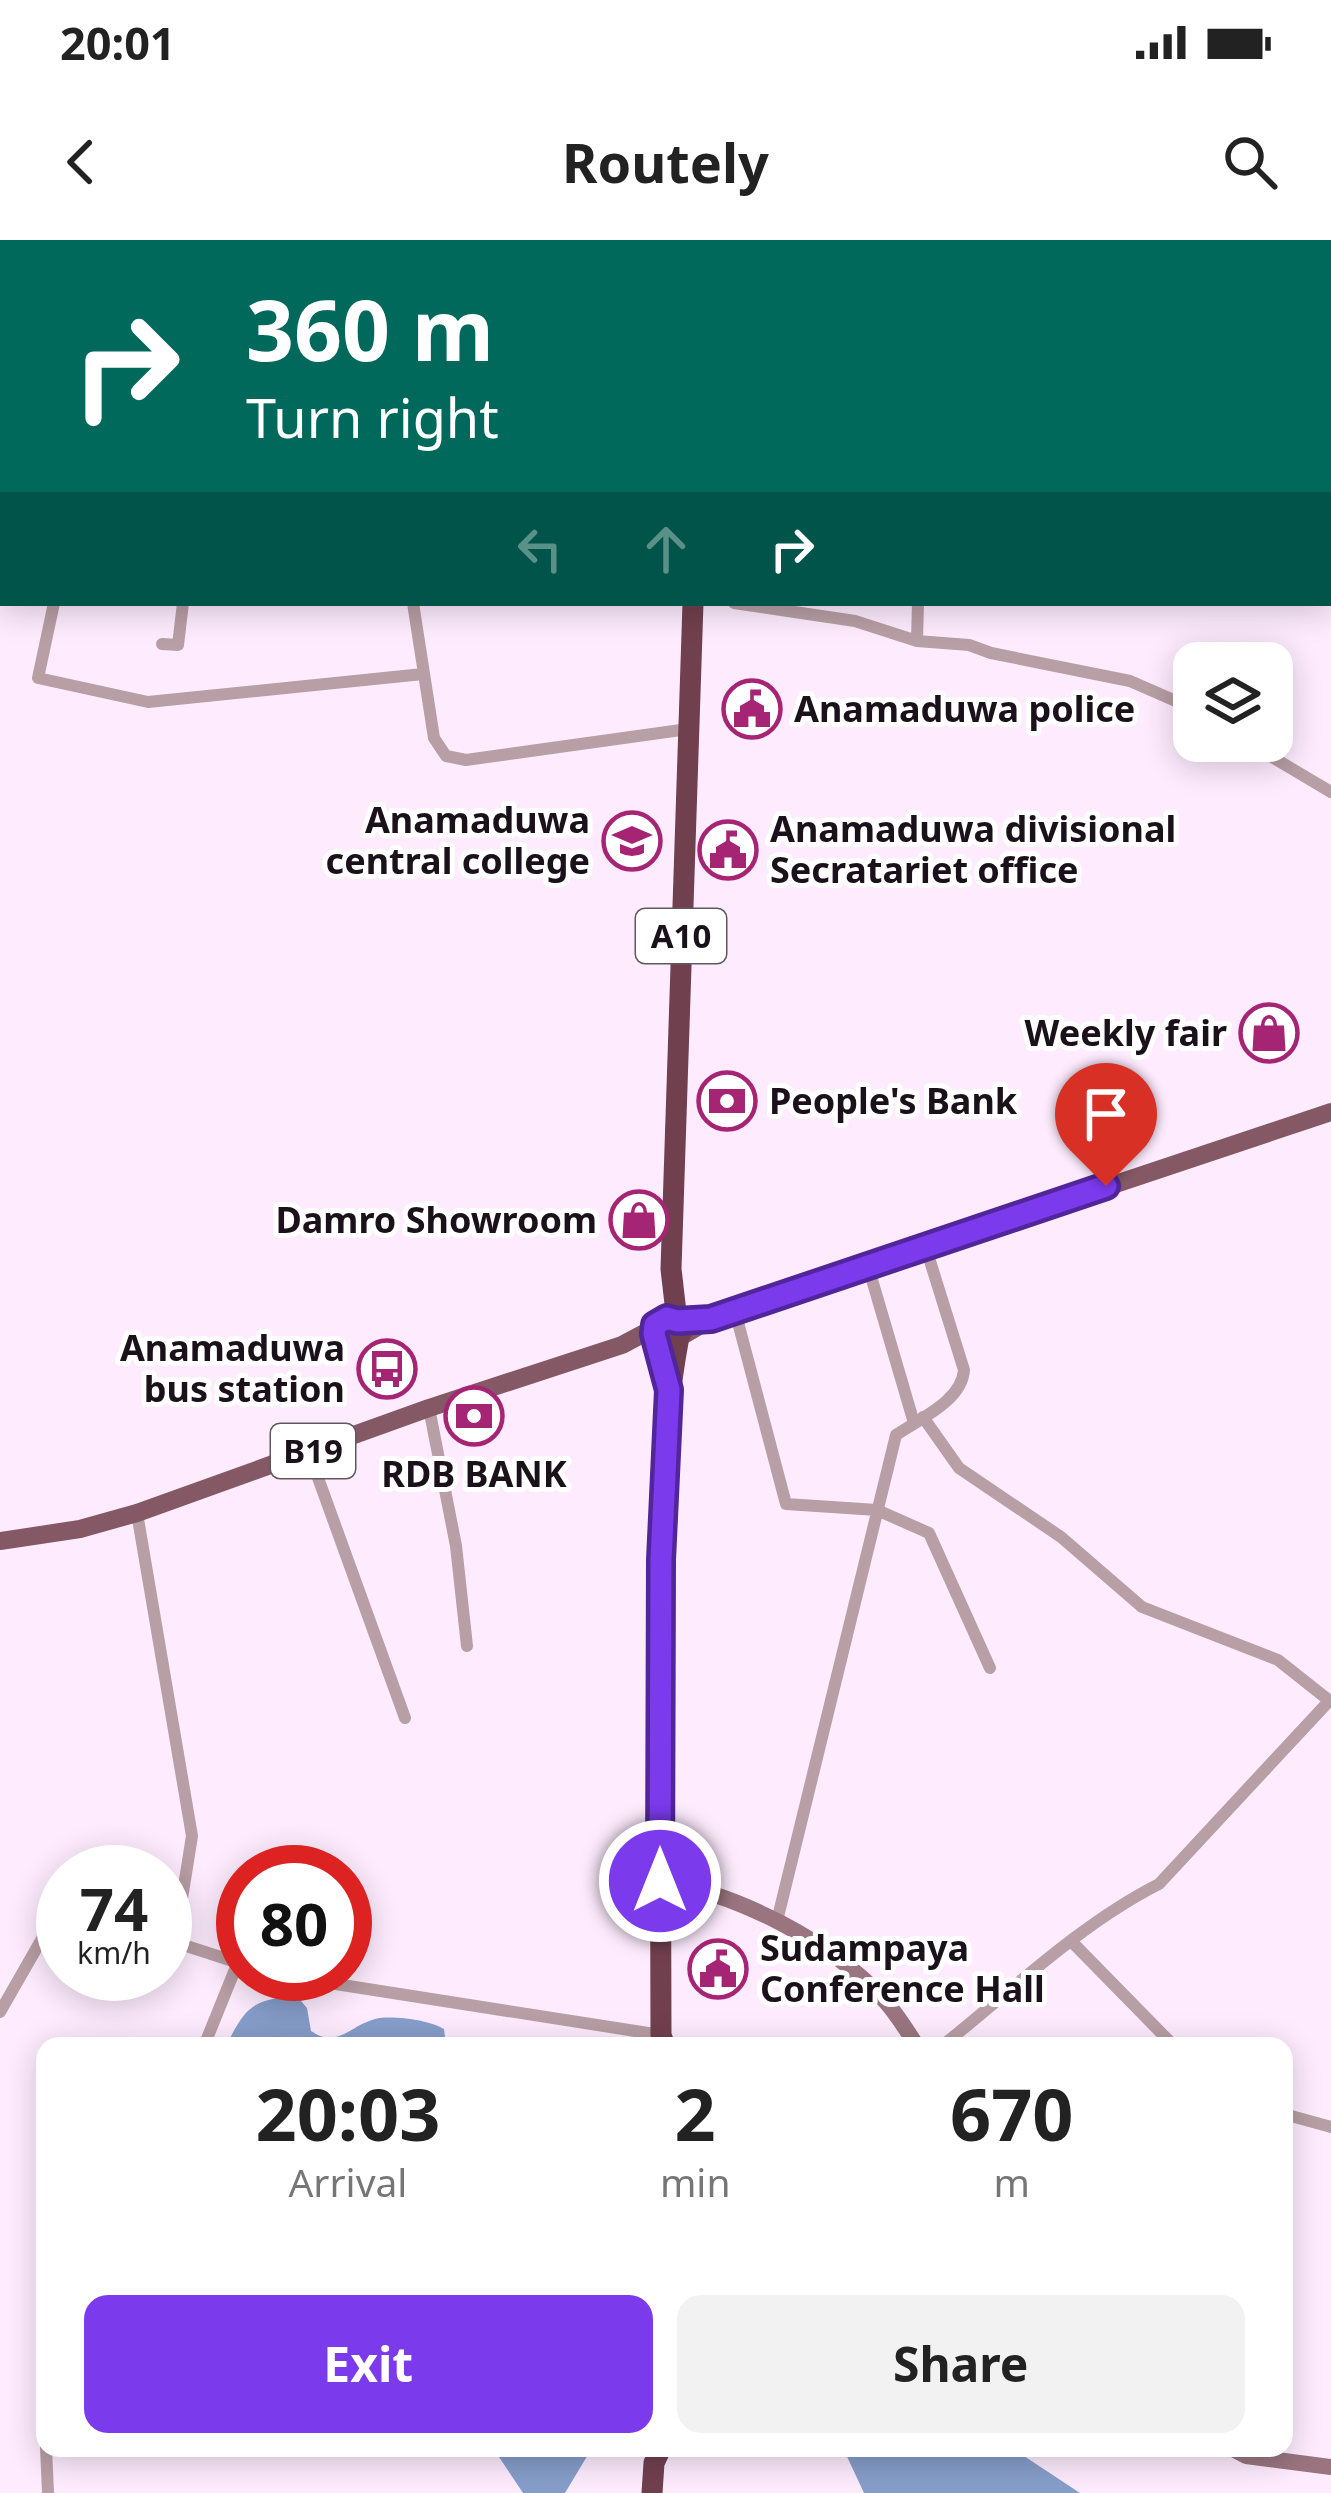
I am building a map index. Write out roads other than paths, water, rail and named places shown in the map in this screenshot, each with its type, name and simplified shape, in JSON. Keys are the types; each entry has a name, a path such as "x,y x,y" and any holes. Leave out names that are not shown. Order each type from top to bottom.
{"highway":[{"name":"A10","path":"663,2037 661,1560 693,606"},
{"path":"652,2493 657,2457"}],"main road":[{"path":"668,1332 1331,1112"},
{"name":"B19","path":"0,1541 137,1513 429,1408 668,1332"}],"street":[{"path":"52,606 38,678 148,702 423,674"},
{"path":"162,644 178,645 183,606"},
{"path":"413,606 434,738 446,756 466,760 688,729"},
{"path":"754,606 855,621 917,641 969,645 1130,680 1173,699"},
{"path":"917,641 918,606"},
{"path":"1280,762 1331,793"},
{"path":"777,1921 896,1435 963,1383 964,1370 926,1245"},
{"path":"868,1267 918,1420 959,1468 1061,1537 1142,1607 1278,1660 1330,1701 1160,1884 1072,1942 953,2037"},
{"path":"735,1311 786,1504 877,1510 929,1533 990,1668"},
{"path":"429,1408 456,1546 466,1646"},
{"path":"310,1453 405,1718"},
{"path":"137,1513 190,1845"},
{"path":"660,1881 703,1888 815,1943 884,2000 911,2037"},
{"path":"1072,1942 1165,2037"},
{"path":"0,2012 36,1948"},
{"path":"372,1991 645,2037"},
{"path":"208,2037 224,2001"},
{"path":"1293,2116 1331,2127"},
{"path":"46,2457 48,2493"},
{"path":"1254,2457 1331,2467"}],"water":[{"path":"301,2001 311,2031 324,2037 231,2037 259,2003"},
{"path":"375,2019 429,2023 444,2029 445,2037 336,2037"},
{"path":"499,2457 587,2457 565,2493 523,2493"},
{"path":"847,2457 1026,2457 1080,2493 864,2493"}],"place":[{"name":"Anamaduwa police","path":"752,709"},
{"name":"Anamaduwa central college","path":"632,841"},
{"name":"Anamaduwa divisional Secratariet office","path":"728,850"},
{"name":"Weekly fair","path":"1269,1033"},
{"name":"People's Bank","path":"727,1101"},
{"name":"Damro Showroom","path":"639,1220"},
{"name":"Anamaduwa bus station","path":"387,1369"},
{"name":"RDB BANK","path":"474,1416"},
{"name":"Sudampaya Conference Hall","path":"718,1969"}]}
